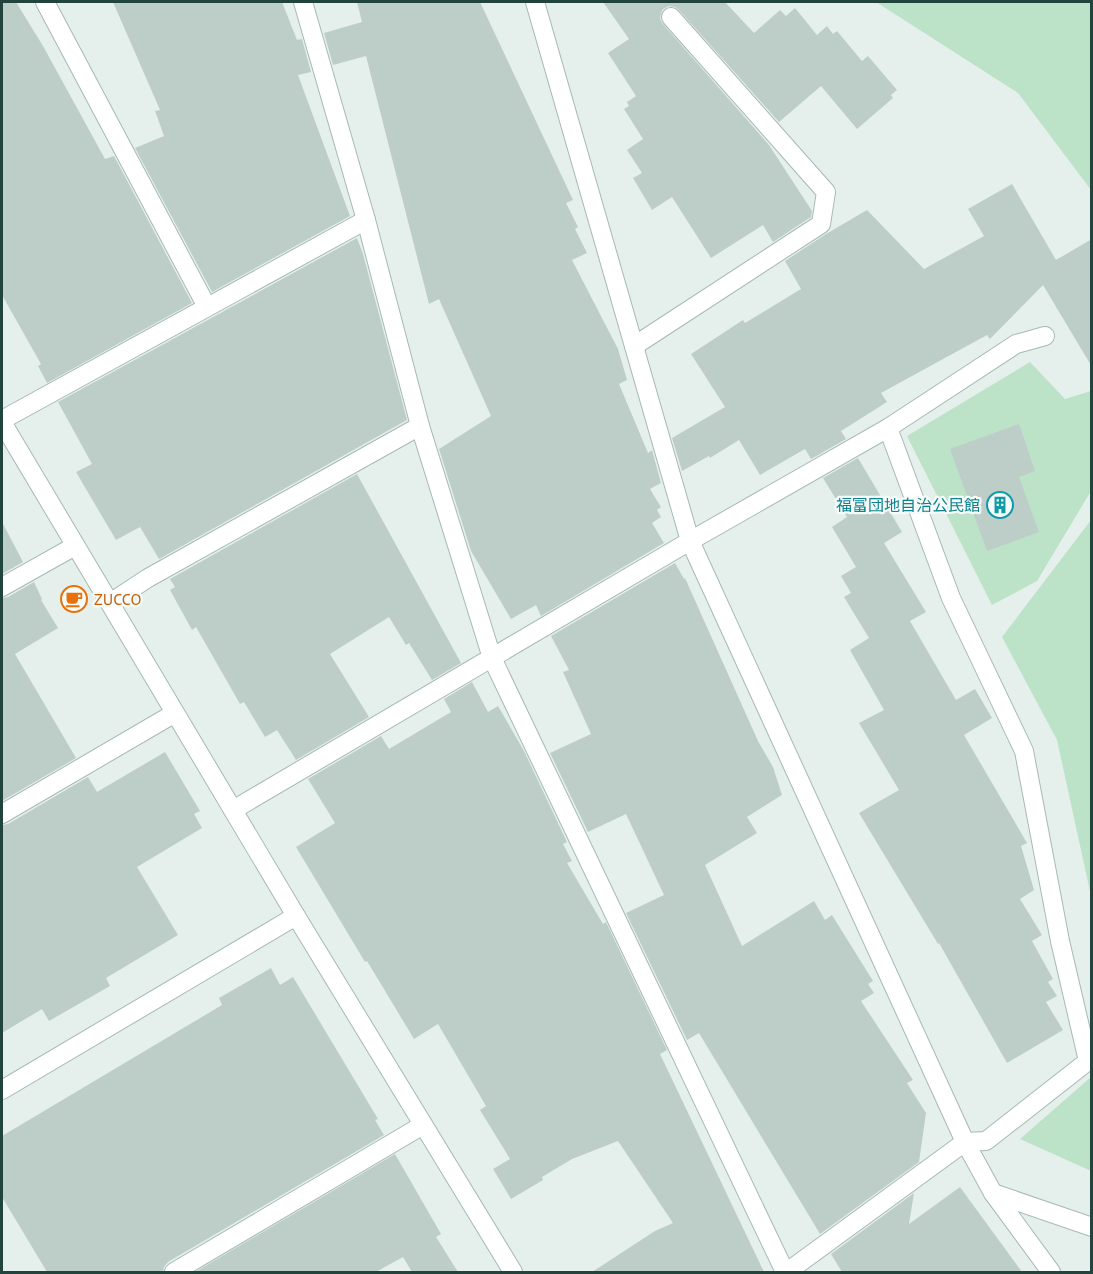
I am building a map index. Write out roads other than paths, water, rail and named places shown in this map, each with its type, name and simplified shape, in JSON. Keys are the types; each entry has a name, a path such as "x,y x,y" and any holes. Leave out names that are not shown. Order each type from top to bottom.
{"street":[{"path":"45,2 207,307"},
{"path":"303,2 366,220 420,426 492,658 786,1272 965,1142 986,1141 1088,1060 1060,941 1024,751 951,598 888,428"},
{"path":"535,2 690,541 965,1142 993,1193 1051,1272"},
{"path":"634,346 821,224 826,192 671,17"},
{"path":"366,220 2,421 296,916 513,1272"},
{"path":"233,810 690,541 888,428 1016,344 1045,336"},
{"path":"110,603 148,578 420,426"},
{"path":"2,587 75,546"},
{"path":"2,814 175,713"},
{"path":"2,1090 296,916"},
{"path":"174,1272 423,1125"},
{"path":"993,1193 1092,1227"}],"place":[{"name":"福富団地自治公民館","path":"1000,505"},
{"name":"ZUCCO","path":"74,599"}]}
